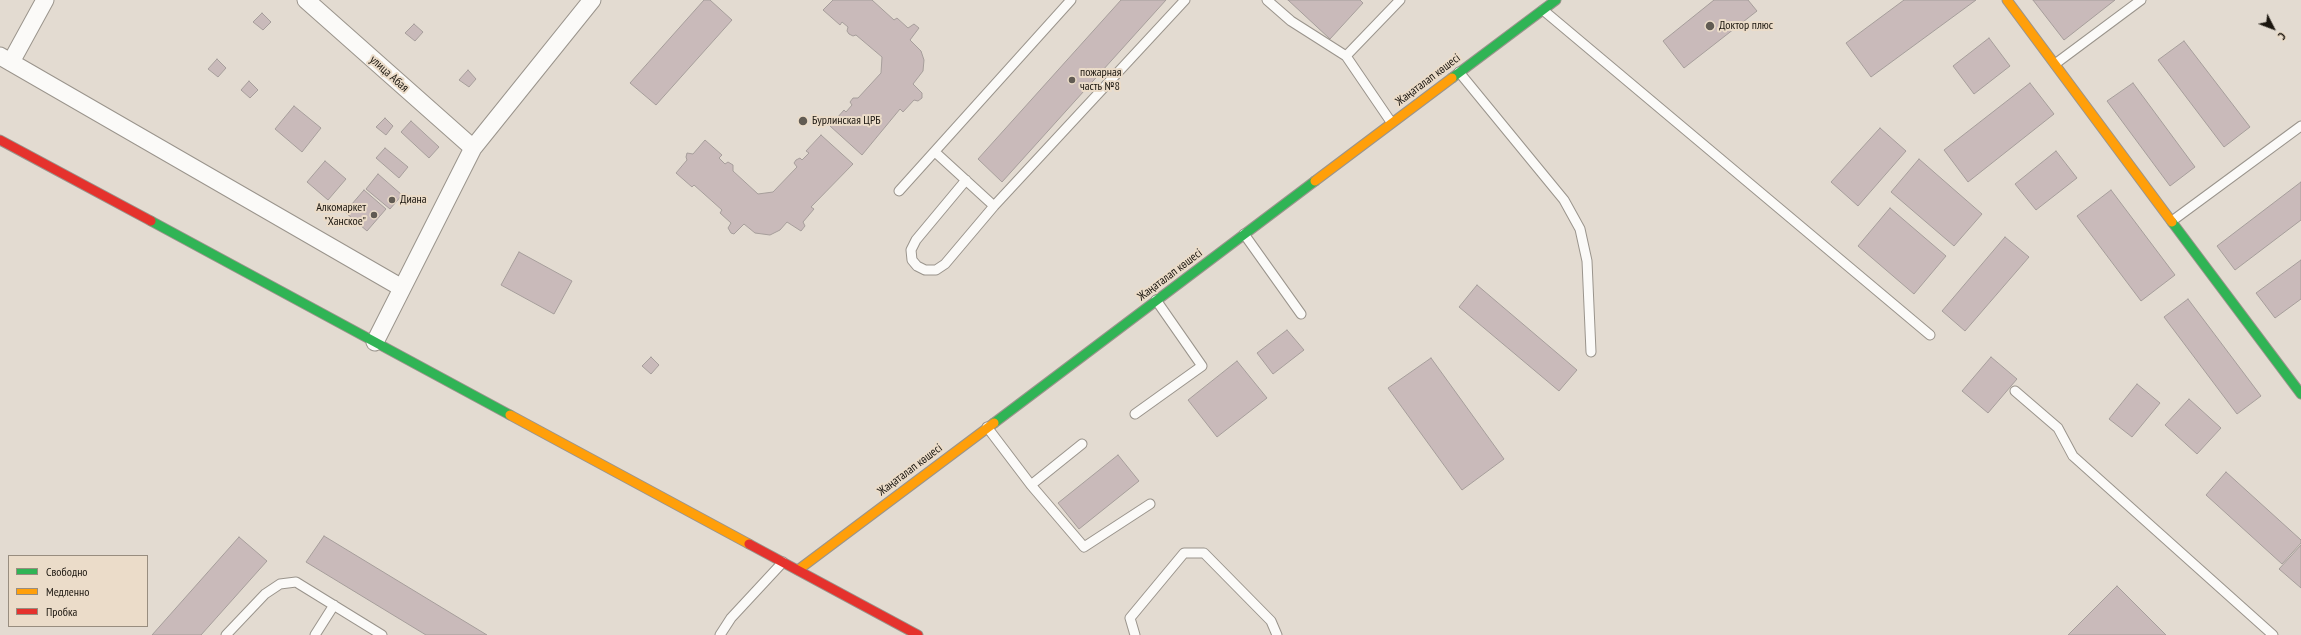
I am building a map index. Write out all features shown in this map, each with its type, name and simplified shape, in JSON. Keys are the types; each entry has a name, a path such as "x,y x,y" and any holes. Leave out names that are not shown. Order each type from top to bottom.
{"main road":[{"name":"Жаңаталап көшесі","path":"798,570 1556,0"},
{"path":"2007,0 2301,394"},
{"path":"0,140 918,635"}],"street":[{"path":"45,0 5,59 402,288"},
{"name":"улица Абая","path":"306,0 473,148"},
{"path":"375,342 473,148 592,0"}],"lane":[{"path":"899,192 1071,0"},
{"path":"966,180 916,240 911,250 912,260 917,266 925,270 936,270 945,264 994,206 1185,0"},
{"path":"1267,0 1290,21 1346,56 1392,122"},
{"path":"1346,56 1400,0"},
{"path":"2055,64 2141,0"},
{"path":"1543,10 1930,335"},
{"path":"1459,72 1564,200 1580,230 1587,261 1591,352"},
{"path":"2172,221 2301,126"},
{"path":"935,152 994,206"},
{"path":"1244,234 1301,314"},
{"path":"1135,414 1202,366 1156,300"},
{"path":"2015,391 2058,428 2073,456 2273,635"},
{"path":"988,427 1031,485 1084,547 1150,504"},
{"path":"1031,485 1082,444"},
{"path":"1135,635 1130,618 1184,553 1204,553 1271,620 1277,635"},
{"path":"720,635 731,618 783,562"},
{"path":"226,635 265,594 280,584 296,582 377,634"},
{"path":"314,635 334,605"}],"building":[{"path":"704,0 710,0 732,20 656,105 630,83"},
{"path":"833,0 872,0 894,20 897,18 908,28 914,24 919,28 910,40 921,51 924,60 923,71 913,84 922,93 922,98 918,101 914,100 903,112 900,109 862,155 830,126 844,110 846,112 852,105 850,102 853,98 858,98 881,73 882,57 856,35 853,36 849,34 847,31 848,27 842,22 840,25 823,10"},
{"name":"пожарная часть №8","path":"1121,0 1166,0 1002,182 978,159"},
{"path":"1288,0 1360,0 1363,3 1330,39"},
{"name":"Доктор плюс","path":"1714,0 1748,0 1757,11 1684,68 1663,41"},
{"path":"1904,0 1976,0 1871,77 1846,43"},
{"path":"2033,0 2115,0 2064,40"},
{"path":"262,13 271,22 263,30 253,22"},
{"path":"414,24 423,32 415,41 405,33"},
{"path":"1989,38 2010,66 1974,94 1953,66"},
{"path":"2184,41 2250,127 2224,147 2158,60"},
{"path":"217,59 226,68 218,77 208,69"},
{"path":"468,70 476,79 469,87 459,80"},
{"path":"249,81 258,90 250,98 241,90"},
{"path":"2030,83 2054,114 1968,182 1944,150"},
{"path":"2133,83 2195,167 2170,186 2107,101"},
{"path":"294,106 321,128 302,152 275,129"},
{"path":"385,118 393,126 386,135 376,127"},
{"path":"411,121 439,147 429,158 401,132"},
{"path":"1880,128 1906,151 1858,206 1831,182"},
{"path":"821,135 853,164 811,207 814,209 803,222 805,226 801,231 787,222 780,230 770,235 755,233 744,224 734,234 731,233 728,228 731,223 720,213 722,210 694,185 692,187 676,173 687,160 687,153 693,154 705,140 722,155 719,158 725,164 728,162 733,165 733,171 758,194 773,192 797,167 794,163 796,160 800,158 802,160 809,153 806,151"},
{"path":"385,148 408,167 399,178 376,158"},
{"path":"2056,151 2077,178 2036,210 2015,184"},
{"path":"1919,159 1982,214 1954,246 1891,192"},
{"path":"325,161 346,179 328,200 307,182"},
{"path":"378,174 402,195 390,209 366,189"},
{"path":"2301,182 2301,220 2235,270 2217,246"},
{"path":"364,190 386,209 367,231 345,212"},
{"path":"2111,190 2175,275 2141,301 2077,216"},
{"path":"1890,208 1946,256 1914,294 1858,246"},
{"path":"2005,237 2029,257 1965,331 1942,311"},
{"path":"519,252 572,281 554,314 501,285"},
{"path":"2301,260 2301,299 2275,318 2256,293"},
{"path":"1477,285 1577,370 1559,391 1459,307"},
{"path":"2188,299 2261,396 2237,414 2164,317"},
{"path":"1287,330 1304,350 1273,374 1257,353"},
{"path":"651,357 659,365 651,374 642,366"},
{"path":"1991,357 2017,379 1988,413 1962,391"},
{"path":"1431,358 1504,459 1462,490 1388,388"},
{"path":"1237,361 1267,398 1217,437 1188,400"},
{"path":"2137,384 2160,403 2132,437 2109,419"},
{"path":"2189,399 2221,428 2197,454 2165,425"},
{"path":"1118,455 1139,481 1079,529 1058,503"},
{"path":"2226,472 2301,540 2301,543 2282,564 2206,495"},
{"path":"324,536 487,635 426,635 306,562"},
{"path":"239,537 267,561 201,635 152,635"},
{"path":"2301,545 2301,588 2279,569"},
{"path":"2117,586 2166,635 2068,635"}],"traffic: fast":[{"path":"1452,78 1556,0"},
{"path":"994,423 1315,181"},
{"path":"151,221 510,415"},
{"path":"2172,222 2301,394"}],"traffic: slow":[{"path":"2007,0 2172,222"},
{"path":"1315,181 1452,78"},
{"path":"510,415 749,544"},
{"path":"798,570 994,423"}],"traffic: jam":[{"path":"0,140 151,221"},
{"path":"749,544 918,635"}],"place":[{"name":"Доктор плюс","path":"1710,26"},
{"name":"пожарная часть №8","path":"1072,80"},
{"name":"Бурлинская ЦРБ","path":"803,121"},
{"name":"Диана","path":"392,200"},
{"name":"Алкомаркет \"Ханское\"","path":"374,215"}]}
